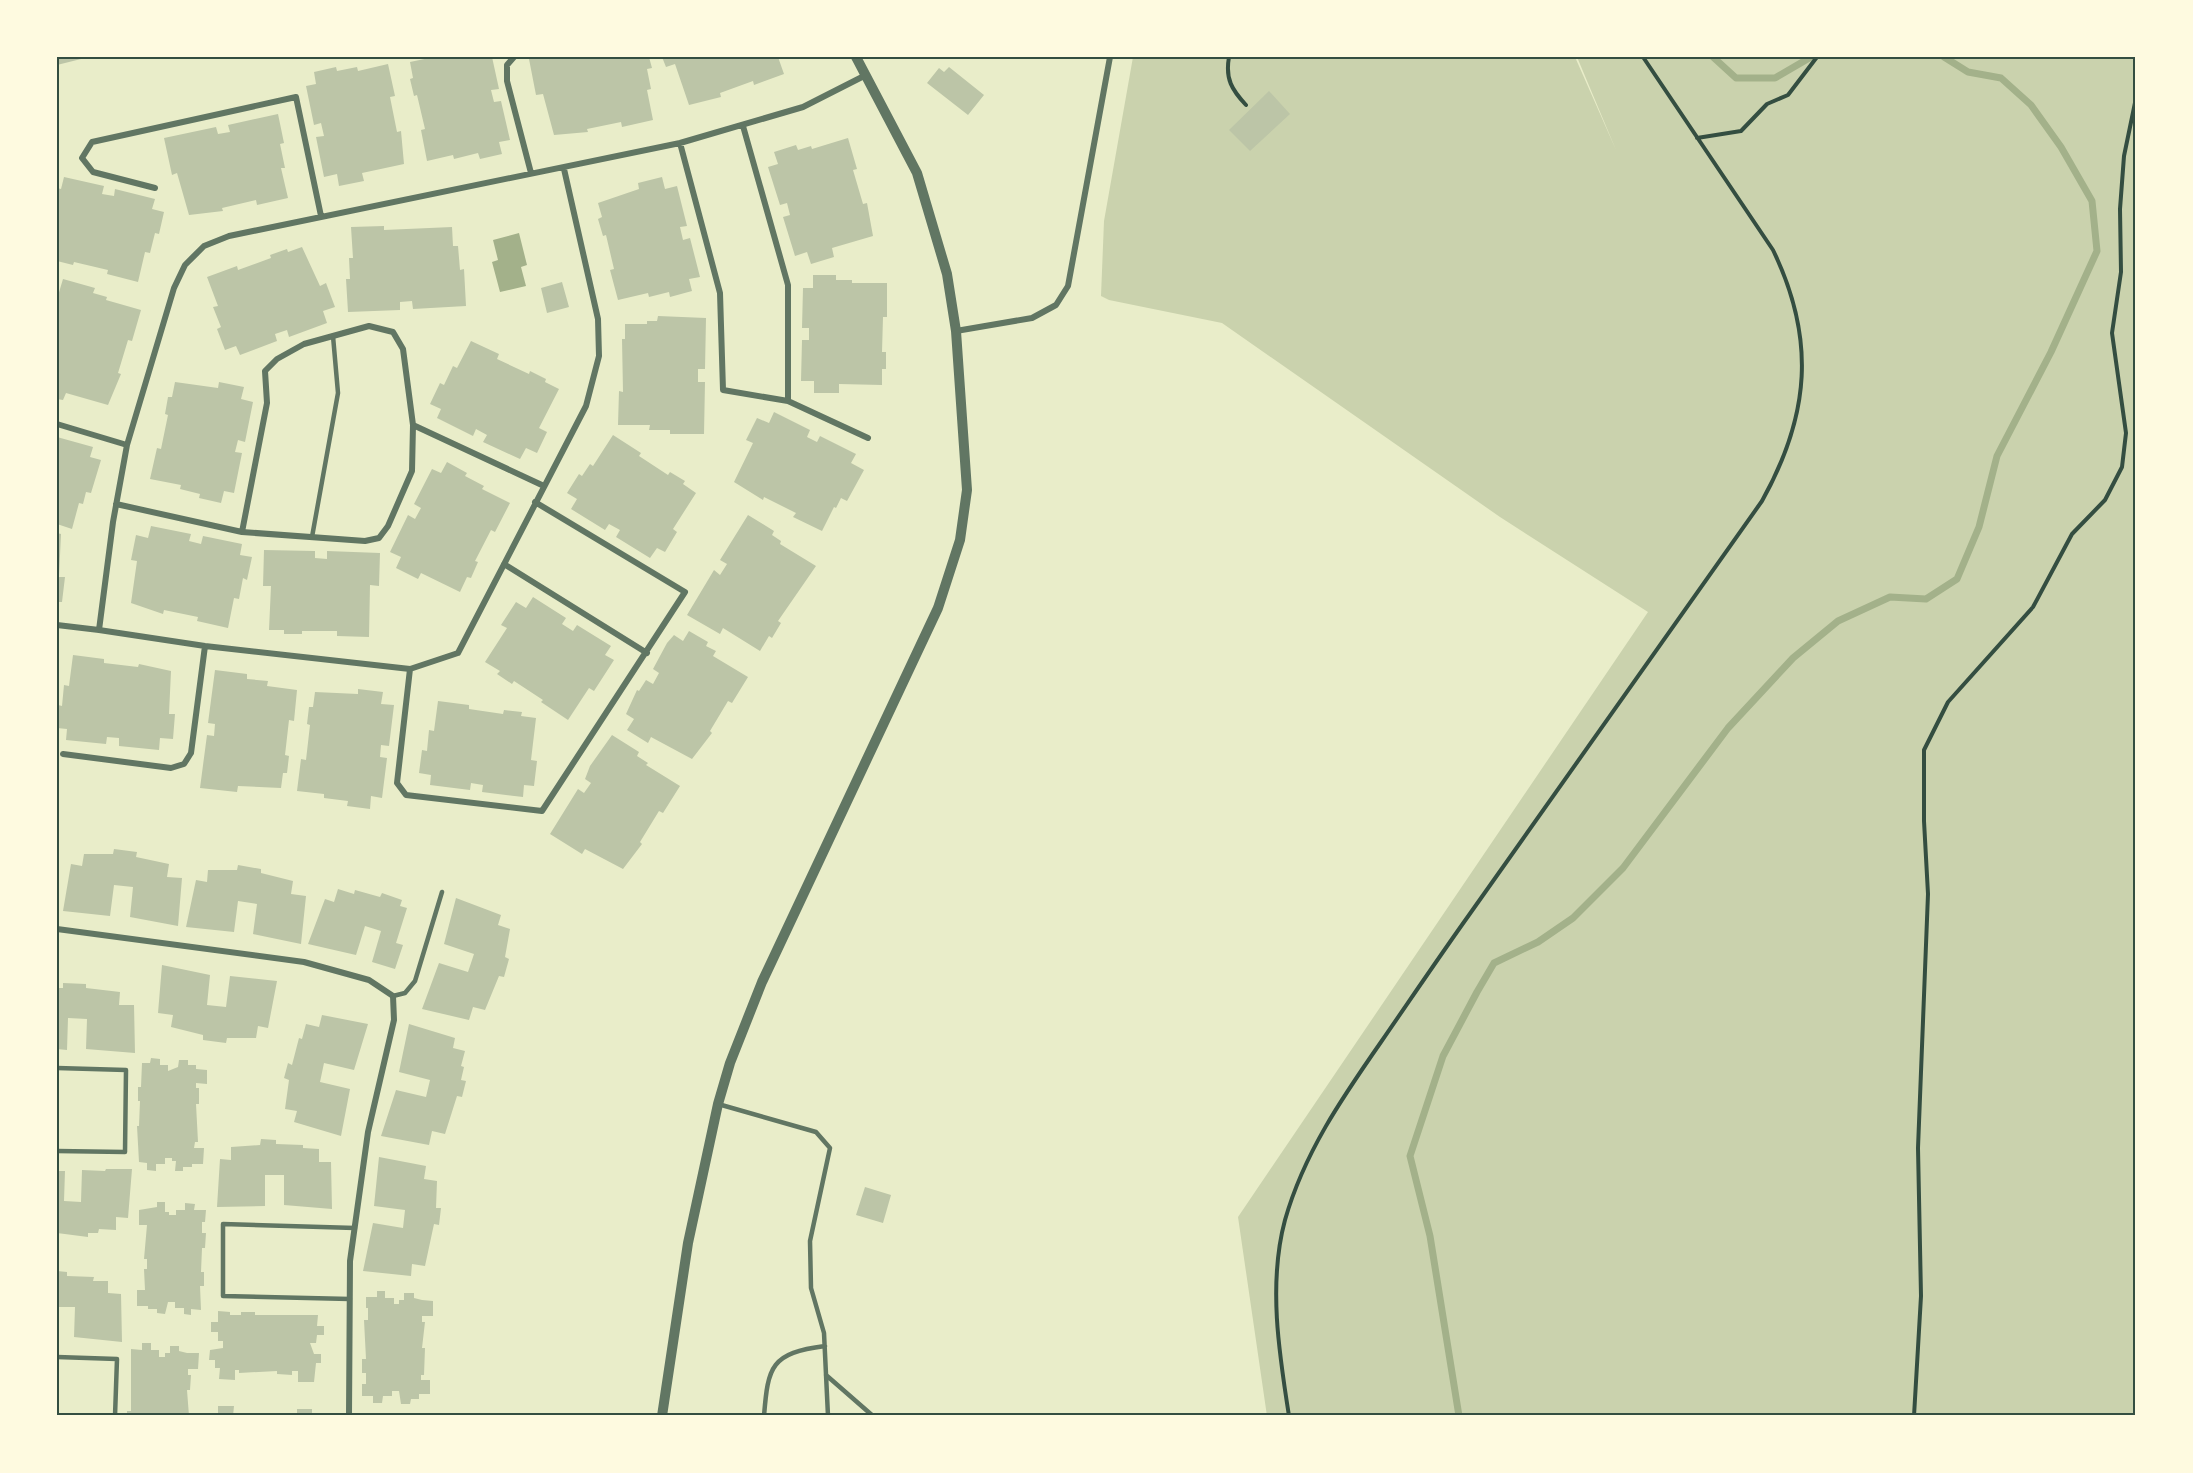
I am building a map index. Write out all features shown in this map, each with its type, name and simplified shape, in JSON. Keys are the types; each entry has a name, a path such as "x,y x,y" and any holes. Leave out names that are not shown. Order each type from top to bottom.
{"street":[{"path":"514,57 507,65 507,81 531,173"},
{"path":"662,1416 688,1243 718,1104 730,1063 762,982 938,608 960,540 967,490 956,331 947,274 917,173 856,57"},
{"path":"956,331 1032,318 1056,305 1068,286 1110,57"},
{"path":"99,630 116,504 127,445 174,288 185,265 204,246 229,236 321,216 531,173 564,169 680,143 803,107 867,75"},
{"path":"155,188 93,172 82,158 92,142 296,97 321,216"},
{"path":"743,126 788,285 788,401"},
{"path":"680,143 720,293 723,390 788,401 868,438"},
{"path":"57,625 205,646 410,669 458,653 586,406 599,356 598,319 564,169"},
{"path":"116,504 242,532 365,541 379,538 388,526 411,471 413,425 402,349 393,332 369,326 304,344 277,359 265,371 267,403 242,532"},
{"path":"57,424 127,445"},
{"path":"413,425 544,486"},
{"path":"410,669 397,783 406,795 542,811 684,592 536,502"},
{"path":"504,564 647,652"},
{"path":"63,754 171,768 184,764 191,753 205,646"},
{"path":"57,929 304,962 369,980 393,996 394,1020 369,1132 350,1261 349,1416"}],"lane":[{"path":"312,537 338,393 333,336"},
{"path":"393,996 405,993 415,981 442,892"},
{"path":"57,1068 126,1070 125,1152 57,1151"},
{"path":"718,1104 816,1132 830,1148 810,1241 811,1288 824,1333 828,1416"},
{"path":"351,1299 223,1296 223,1224 355,1228"},
{"path":"765,1416 767,1381 778,1361 807,1348 825,1346"},
{"path":"57,1357 117,1359 115,1416"},
{"path":"826,1375 873,1416"}],"path":[{"path":"1229,57 1227,68 1230,88 1246,105"},
{"path":"1289,1416 1281,1363 1277,1304 1279,1258 1285,1221 1298,1182 1316,1143 1334,1109 1428,973 1762,501 1779,471 1789,443 1803,382 1797,311 1787,280 1773,250 1643,57"},
{"path":"1697,138 1741,131 1767,104 1788,95 1817,57"},
{"path":"1914,1416 1921,1296 1918,1148 1928,894 1924,821 1924,750 1948,702 2033,607 2072,534 2105,500 2122,467 2126,434 2112,333 2121,272 2120,209 2124,156 2136,98"}],"shaded area":[{"path":"1133,57 1575,57 1616,150 1577,57 2136,57 2136,1416 1267,1416 1238,1217 1648,612 1500,517 1222,323 1109,300 1101,296 1104,221"},
{"path":"519,233 527,265 521,267 526,286 500,292 492,262 498,260 493,240"}],"building":[{"path":"57,57 85,57 85,58 57,65"},
{"path":"434,57 492,57 499,89 491,90 494,102 501,101 510,140 499,142 502,154 480,159 478,153 454,159 453,155 427,161 421,130 425,129 417,95 414,96 410,79 413,78 410,62"},
{"path":"539,57 649,57 652,68 647,69 651,89 647,90 653,120 622,127 621,122 587,129 588,132 554,135 543,94 536,95 529,59"},
{"path":"662,57 778,57 784,74 754,85 753,81 720,93 721,97 689,105 675,64 666,67"},
{"path":"388,64 395,96 390,97 397,132 401,131 404,164 362,173 364,181 339,186 337,174 324,177 316,137 324,136 321,123 314,125 306,86 316,84 314,72 336,67 337,71 357,67 358,71"},
{"path":"949,67 984,95 968,115 927,83 939,68 944,72"},
{"path":"1269,91 1290,114 1250,151 1229,130"},
{"path":"278,114 284,143 280,144 285,168 281,168 288,198 257,205 256,200 222,208 223,211 189,215 177,173 172,175 164,138 216,127 218,134 230,132 228,125"},
{"path":"848,138 857,169 853,170 863,204 867,203 873,236 832,248 834,257 811,264 807,252 795,256 783,217 790,215 787,203 780,205 768,167 778,164 774,152 796,145 798,150 811,146 812,149"},
{"path":"64,177 104,186 102,194 114,196 115,189 155,199 152,209 164,212 159,234 155,233 150,253 145,252 138,282 107,274 108,270 74,262 73,265 57,261 57,188 61,189"},
{"path":"662,177 665,189 677,186 687,226 680,227 683,240 690,238 700,277 689,279 692,291 670,297 669,292 649,297 648,293 618,300 610,270 614,269 606,235 603,236 598,219 602,217 598,203 639,189 638,183"},
{"path":"384,226 384,230 452,227 453,246 458,246 460,270 464,269 466,306 413,309 412,301 400,302 400,310 348,312 346,279 350,279 349,258 353,258 351,227"},
{"path":"302,247 320,286 326,283 335,307 323,311 327,323 289,337 287,330 275,334 277,341 240,355 236,346 225,350 217,329 221,327 213,307 218,306 207,277 237,266 238,270 271,258 270,255"},
{"path":"813,275 836,275 836,280 852,280 852,283 887,283 887,317 883,317 882,352 886,352 886,369 882,369 882,385 839,384 839,393 814,393 814,381 801,381 802,340 809,340 809,328 802,328 803,288 813,288"},
{"path":"63,279 95,288 93,293 107,297 106,300 141,310 132,341 128,340 118,373 121,374 108,405 66,393 63,400 57,399 57,299"},
{"path":"562,282 569,307 547,313 541,288"},
{"path":"658,316 706,318 705,369 698,369 698,382 705,382 704,434 670,434 670,430 649,430 650,425 618,425 619,391 623,392 622,339 625,339 625,324 647,324 647,321 657,321"},
{"path":"471,341 499,354 497,359 529,374 530,371 559,389 539,428 547,432 537,453 526,448 520,459 483,442 487,435 476,429 473,436 437,418 441,409 430,404 440,383 444,385 453,366 457,368"},
{"path":"175,382 218,388 219,382 244,387 241,399 253,402 245,442 238,440 235,452 242,453 234,493 224,491 221,503 199,498 200,494 180,489 181,485 150,479 157,448 161,449 168,415 165,414 168,397 172,397"},
{"path":"774,412 810,430 807,437 817,442 820,436 856,454 851,463 864,470 847,501 841,498 836,508 834,507 822,531 793,517 796,513 764,497 763,500 734,482 753,443 746,440 757,418 769,423"},
{"path":"613,435 641,453 639,456 668,475 670,472 685,481 683,484 696,493 673,529 677,532 665,552 657,548 650,558 616,537 620,530 609,524 605,530 571,509 577,499 567,493 579,474 582,476 590,464 593,466"},
{"path":"57,437 93,447 90,457 101,460 91,493 86,492 83,504 79,503 72,529 57,524"},
{"path":"447,462 467,473 465,476 484,486 482,489 510,503 495,532 491,530 475,561 478,562 471,578 467,577 460,592 421,573 418,579 396,568 401,557 390,552 408,515 415,519 421,508 414,504 432,469 441,473"},
{"path":"748,515 774,531 772,535 781,541 780,544 816,566 778,621 781,623 772,638 769,636 760,651 723,628 720,634 687,615 714,570 720,575 727,564 720,560"},
{"path":"151,526 191,534 189,541 201,544 203,536 242,544 240,555 252,557 247,580 243,578 239,599 234,598 228,628 197,621 198,617 164,610 163,614 131,603 137,561 131,560 136,535 148,538"},
{"path":"57,533 61,534 59,577 65,577 62,602 57,602"},
{"path":"264,550 315,551 315,558 327,559 327,551 380,553 379,586 370,585 369,637 337,636 337,631 302,631 302,634 284,634 284,630 269,630 271,586 263,586"},
{"path":"533,597 566,618 562,624 573,631 577,625 611,646 605,655 614,660 594,691 589,688 568,720 514,681 512,684 497,674 500,671 485,662 507,628 501,625 516,602 526,608"},
{"path":"689,631 708,642 706,646 716,651 713,656 748,677 732,703 728,701 710,731 712,733 692,759 651,737 648,743 627,730 634,719 626,714 637,690 639,691 646,680 653,684 659,673 653,669 667,643 674,635 683,641"},
{"path":"73,655 104,659 104,663 138,667 139,664 171,671 169,714 175,714 173,739 160,738 159,750 119,746 119,738 107,737 106,744 66,740 67,729 57,728 57,710 58,705 62,706 64,685 69,686"},
{"path":"215,670 247,674 247,679 268,681 267,686 297,690 294,721 289,720 285,755 289,756 287,773 283,773 281,788 238,786 237,792 200,788 207,735 214,736 215,724 208,723"},
{"path":"358,689 383,692 381,704 394,705 389,746 381,745 380,757 387,758 382,798 371,796 370,809 347,806 348,801 324,798 324,794 297,791 301,759 306,760 310,725 307,724 309,707 313,707 315,692 358,694"},
{"path":"438,701 469,705 469,709 503,714 504,710 522,712 521,716 536,718 531,760 537,761 534,786 524,785 523,797 482,792 483,785 471,783 470,790 430,785 431,775 419,773 422,750 427,751 429,730 434,731"},
{"path":"612,735 639,752 637,756 648,763 646,765 680,786 663,813 659,811 640,842 642,844 623,869 585,849 582,854 550,834 578,789 584,793 591,783 585,779 590,766"},
{"path":"114,849 137,852 136,857 169,864 167,877 182,878 178,926 130,917 133,887 114,885 110,916 63,911 71,864 82,866 84,854 113,854"},
{"path":"238,865 261,869 261,873 293,881 291,894 306,896 301,944 253,934 257,904 238,901 234,932 186,927 196,880 207,882 208,870 237,870"},
{"path":"338,889 354,894 355,890 380,897 382,893 402,900 400,906 407,908 396,943 403,945 395,969 372,962 381,931 365,926 356,955 308,944 325,899 334,902"},
{"path":"456,898 501,915 498,925 510,929 505,957 509,959 504,977 499,976 485,1010 473,1007 469,1020 422,1009 439,963 468,972 474,954 444,944"},
{"path":"162,965 210,975 207,1005 226,1007 230,976 277,981 268,1028 258,1026 256,1038 227,1038 226,1043 203,1040 203,1035 171,1027 173,1015 158,1013"},
{"path":"63,983 86,984 86,988 120,992 119,1005 134,1005 135,1053 86,1049 87,1019 68,1018 67,1050 57,1049 57,988 63,988"},
{"path":"322,1015 368,1024 354,1070 324,1063 320,1082 350,1089 341,1136 294,1122 297,1111 285,1109 289,1080 284,1078 288,1063 292,1065 299,1038 302,1039 306,1024 319,1027"},
{"path":"409,1024 455,1038 453,1048 465,1051 461,1066 464,1067 461,1080 466,1081 462,1097 457,1096 445,1134 432,1131 429,1145 381,1136 396,1090 426,1097 430,1080 399,1072"},
{"path":"151,1058 160,1059 160,1065 168,1065 168,1071 178,1067 179,1060 188,1060 188,1065 196,1065 196,1069 207,1070 207,1084 196,1083 196,1088 199,1088 199,1104 196,1104 198,1142 195,1142 194,1148 204,1148 203,1164 192,1164 192,1167 183,1167 183,1171 175,1171 176,1161 172,1161 172,1158 165,1158 165,1164 156,1164 156,1171 147,1170 147,1163 139,1162 137,1126 139,1126 140,1101 138,1101 138,1087 141,1087 142,1063 150,1063"},
{"path":"261,1139 276,1140 276,1144 303,1145 303,1148 319,1149 319,1162 331,1162 332,1209 284,1205 284,1175 265,1175 265,1206 217,1207 220,1159 231,1160 231,1147 260,1145"},
{"path":"379,1157 426,1166 424,1179 437,1181 436,1208 441,1208 439,1225 434,1224 425,1266 412,1264 411,1276 363,1271 373,1223 403,1228 405,1210 374,1206"},
{"path":"106,1169 132,1169 128,1218 116,1217 116,1230 99,1229 98,1233 88,1233 88,1237 57,1233 57,1171 65,1171 64,1201 81,1202 82,1170 105,1171"},
{"path":"865,1187 891,1195 883,1223 856,1215"},
{"path":"157,1202 165,1202 165,1212 169,1212 169,1215 176,1215 176,1210 185,1210 185,1203 195,1204 194,1210 206,1210 205,1222 202,1222 202,1233 206,1233 205,1248 202,1248 201,1272 204,1272 204,1286 200,1286 201,1310 191,1309 191,1315 184,1314 184,1308 175,1308 175,1302 168,1302 165,1314 157,1313 157,1309 148,1309 148,1306 137,1306 137,1290 145,1290 144,1269 147,1269 147,1259 144,1259 147,1225 139,1225 139,1210 157,1207"},
{"path":"57,1271 67,1272 67,1276 94,1277 93,1281 108,1281 108,1293 121,1294 122,1342 74,1337 75,1307 57,1307"},
{"path":"377,1291 385,1291 385,1298 394,1298 394,1304 399,1304 399,1300 404,1300 404,1293 414,1293 414,1298 433,1301 433,1316 422,1316 422,1322 425,1322 422,1348 425,1348 424,1375 421,1375 421,1380 430,1380 430,1394 419,1394 419,1399 411,1399 410,1404 401,1404 399,1391 392,1391 392,1396 383,1396 382,1403 373,1403 373,1396 362,1396 362,1384 366,1384 366,1373 362,1373 362,1359 366,1359 364,1320 368,1320 368,1308 366,1308 366,1297 377,1297"},
{"path":"218,1311 230,1312 230,1315 255,1312 255,1315 318,1315 317,1326 324,1326 324,1335 317,1335 316,1343 310,1343 314,1354 321,1354 321,1363 316,1363 314,1382 298,1382 298,1371 292,1371 292,1375 277,1374 277,1371 239,1373 239,1370 235,1370 235,1380 219,1379 220,1368 215,1368 215,1360 209,1360 210,1350 223,1348 223,1341 218,1341 218,1332 211,1332 211,1322 218,1322"},
{"path":"142,1343 151,1343 151,1350 159,1350 159,1357 165,1357 165,1353 170,1353 170,1346 179,1346 179,1351 187,1353 199,1353 198,1369 188,1369 188,1375 191,1375 190,1390 187,1390 189,1416 127,1416 127,1411 131,1411 131,1349 142,1350"},
{"path":"218,1406 234,1406 233,1416 218,1416"},
{"path":"297,1409 312,1409 312,1416 297,1416"}],"waterway":[{"path":"1713,57 1736,78 1775,78 1811,57"},
{"path":"1459,1416 1430,1236 1410,1156 1443,1056 1477,992 1494,963 1538,942 1573,918 1623,868 1728,728 1793,658 1838,621 1890,597 1926,599 1957,579 1979,527 1997,456 2051,352 2097,251 2092,201 2061,147 2031,105 2001,78 1968,72 1944,57"}]}
